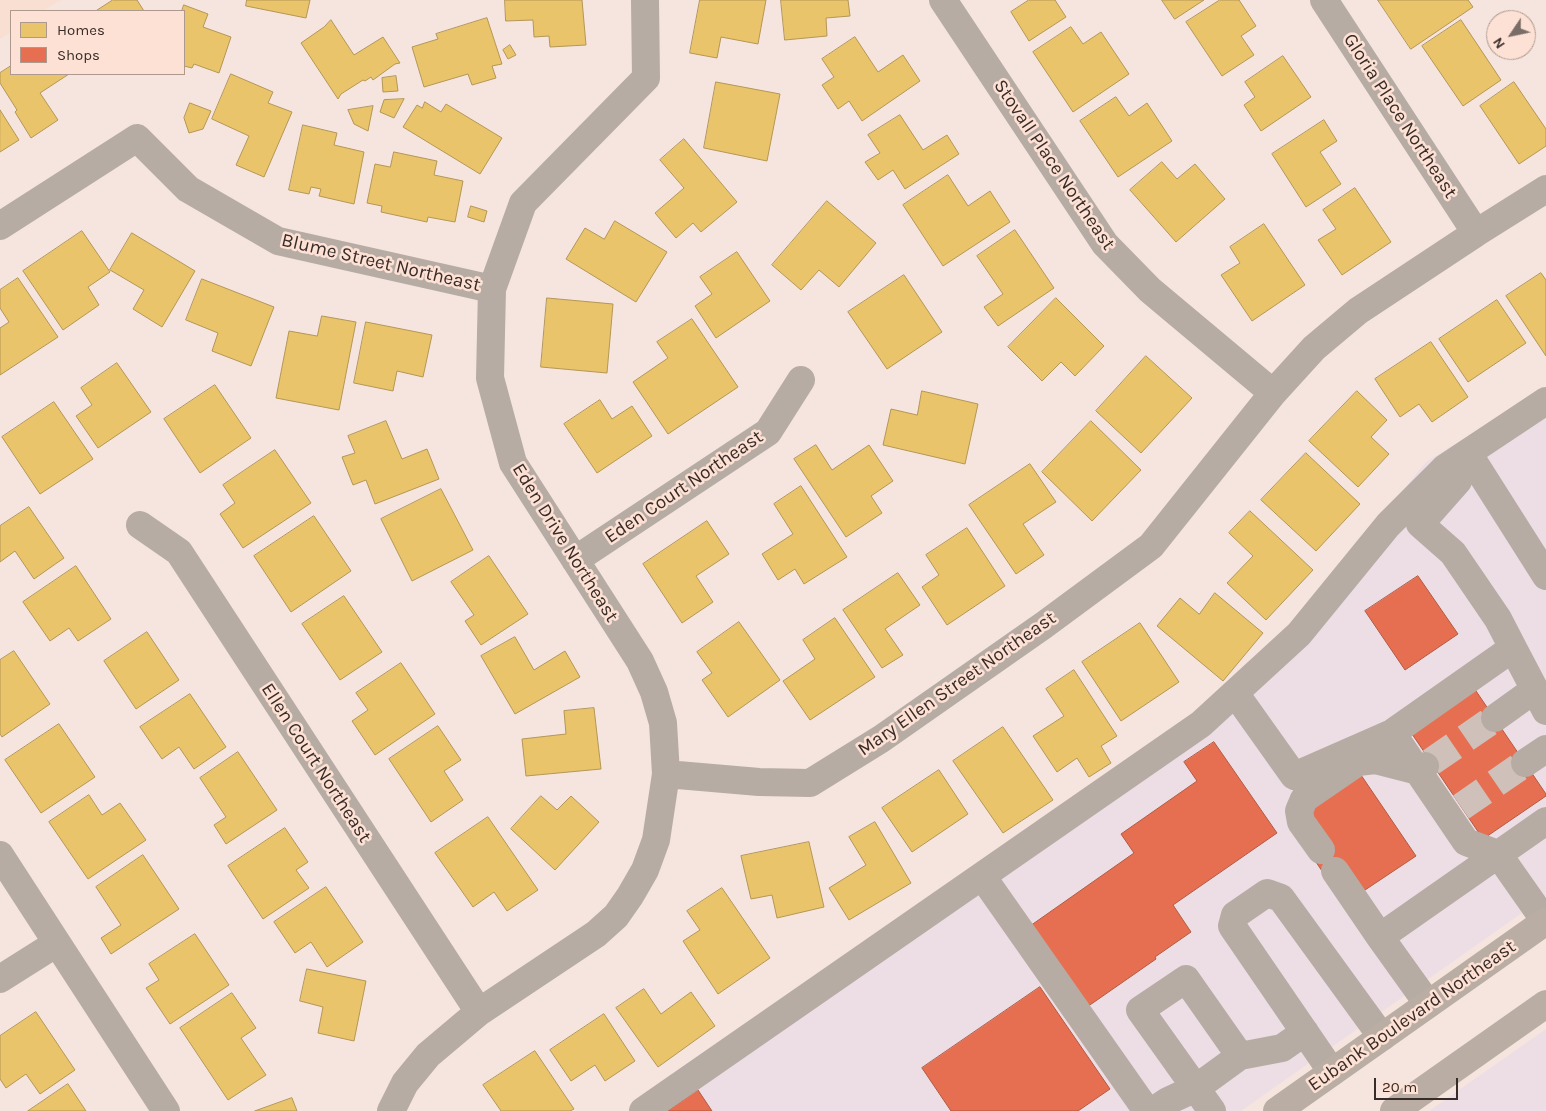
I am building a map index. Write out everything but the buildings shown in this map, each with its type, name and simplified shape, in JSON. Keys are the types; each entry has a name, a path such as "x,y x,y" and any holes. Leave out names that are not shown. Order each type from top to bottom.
{"main road":[{"name":"Eubank Boulevard Northeast","path":"1277,1111 1546,921"},
{"path":"1394,1111 1546,1004"}],"street":[{"name":"Eden Drive Northeast","path":"645,0 646,78 523,203 492,289 490,378 514,463 640,660 654,692 663,723 666,774"},
{"name":"Stovall Place Northeast","path":"943,0 1105,244 1150,290 1273,393"},
{"name":"Gloria Place Northeast","path":"1324,0 1476,233"},
{"name":"Blume Street Northeast","path":"0,226 137,138 188,190 278,240 492,289"},
{"name":"Mary Ellen Street Northeast","path":"666,774 759,782 810,783 873,744 1044,625 1151,546 1273,393 1314,348 1358,311 1546,189"},
{"name":"Eden Court Northeast","path":"575,560 768,432 801,380"},
{"path":"643,1111 1201,724 1299,634 1388,525 1445,468 1546,401"},
{"path":"1468,453 1546,576"},
{"path":"1445,468 1458,481 1420,524 1452,553 1498,619 1540,700 1494,718"},
{"name":"Ellen Court Northeast","path":"140,526 179,552 479,1012"},
{"path":"1235,693 1294,776 1392,733 1513,648"},
{"path":"1392,733 1424,767 1455,812 1466,842 1498,854 1546,921"},
{"path":"1424,767 1374,760 1358,762 1304,799 1299,811 1301,822 1428,1004"},
{"path":"391,1111 405,1083 428,1055 479,1012 596,934 616,916 645,870 656,840 666,774"},
{"path":"1380,937 1546,821"},
{"path":"0,855 166,1111"},
{"path":"982,876 1147,1111"},
{"path":"1332,1072 1232,926 1235,915 1267,893 1281,898 1382,1037"},
{"path":"0,979 57,943"},
{"path":"1212,1111 1140,1010 1186,979 1240,1056"},
{"path":"1153,1111 1168,1101 1196,1088 1240,1056 1282,1048 1305,1032"}],"shaded area":[{"path":"0,0 61,0 45,10 10,10 10,33 0,39"},
{"path":"1546,387 1546,896 1241,1111 629,1111 1255,671 1426,462"},
{"path":"1546,1029 1546,1111 1429,1111"}],"tunnel":[{"path":"1431,762 1495,718"},
{"path":"1461,807 1525,763"}]}
